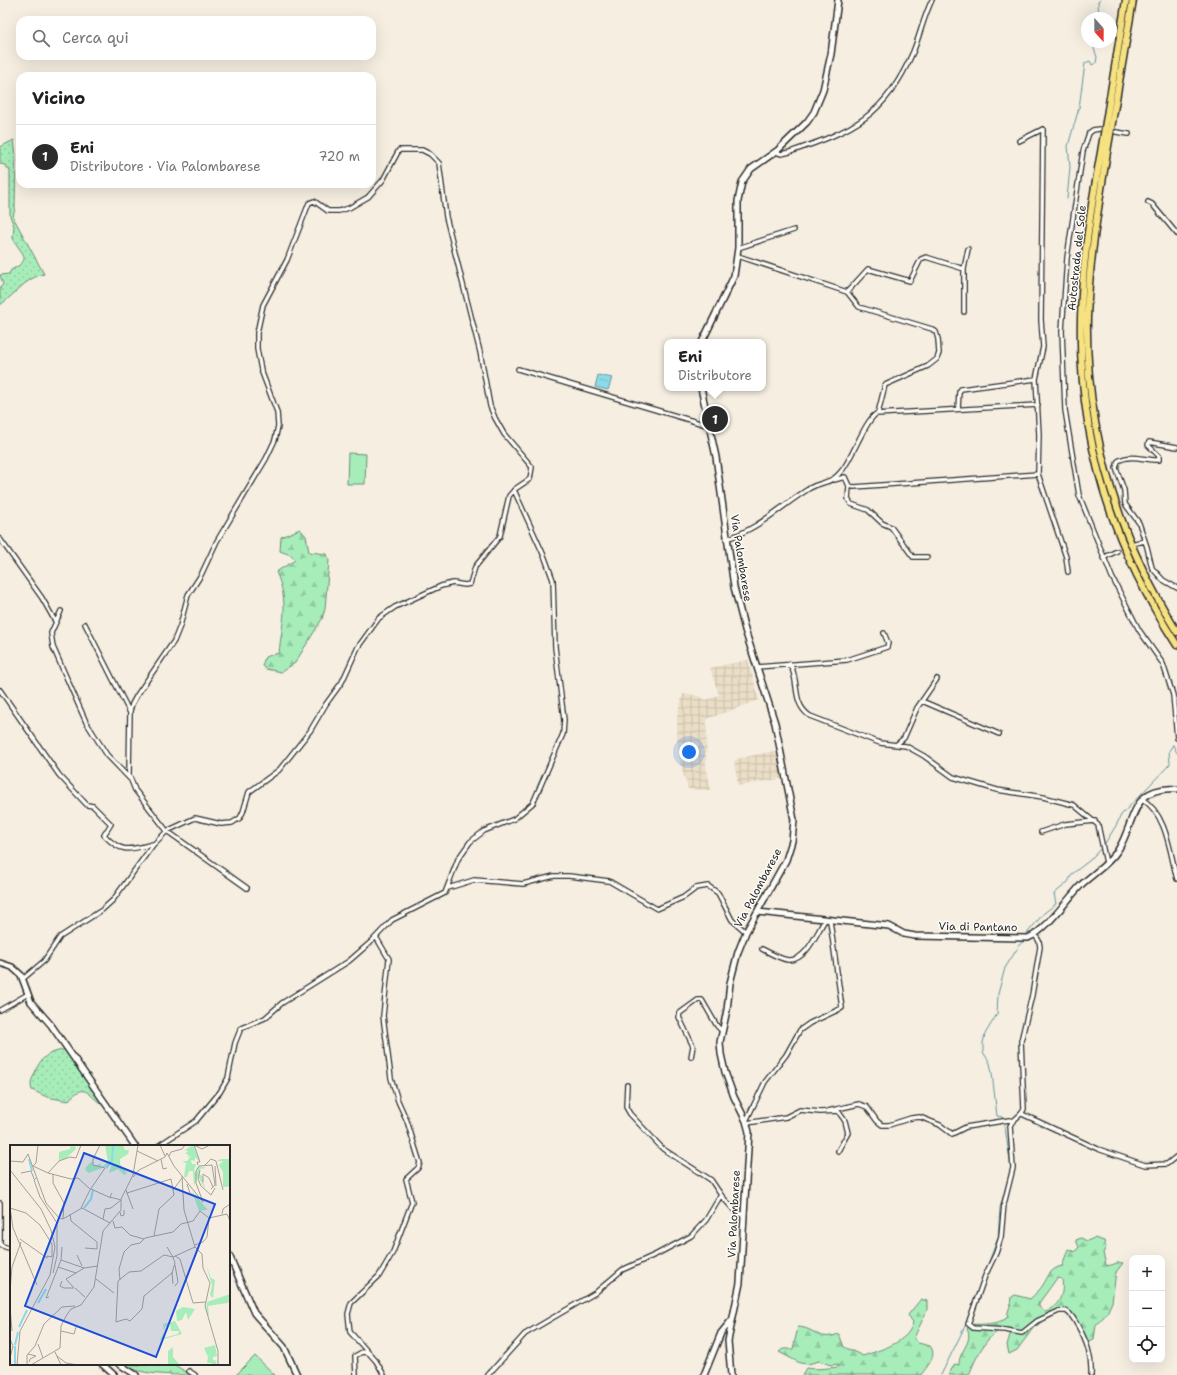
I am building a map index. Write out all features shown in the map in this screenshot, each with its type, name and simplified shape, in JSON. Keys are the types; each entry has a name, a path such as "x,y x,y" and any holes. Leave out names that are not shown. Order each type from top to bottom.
{"highway":[{"name":"Autostrada del Sole","path":"1126,0 1092,205 1083,270 1081,319 1082,370 1088,422 1099,475 1113,518 1126,554 1147,595 1177,645"},
{"name":"Autostrada del Sole","path":"1133,0 1098,204 1090,270 1087,319 1088,368 1094,419 1106,473 1119,515 1133,551 1153,591 1177,632"}],"main road":[{"path":"704,339 731,284 738,256 738,201 742,184 752,168 776,152 807,122 815,110 831,54 838,0"},
{"name":"Via Palombarese","path":"702,391 710,426 720,486 726,539 735,595 776,726 791,800 794,823 788,857 746,932 734,964 720,1046 722,1063 733,1094 747,1122 749,1134 739,1286 728,1344 731,1375"},
{"path":"1035,934 1078,888 1106,863 1120,847 1133,812 1142,799 1157,790 1177,789"},
{"name":"Via di Pantano","path":"758,912 889,926 904,934 916,936 1022,938 1035,934"},
{"path":"0,963 14,968 24,978 31,1004 51,1025 134,1145"},
{"path":"230,1257 254,1313 284,1347 297,1375"},
{"path":"704,1375 720,1335 731,1322"},
{"path":"103,1365 114,1375"},
{"path":"121,1365 136,1375"}],"street":[{"path":"776,152 782,154 790,152 848,129 877,110 896,84 907,65 932,0"},
{"path":"1019,141 1043,129 1041,322 1043,341 1036,379 1039,435 1038,474 1066,557 1068,572"},
{"path":"1099,129 1092,130 1089,134 1083,151 1066,266 1062,338 1065,410 1077,486 1103,558 1138,628 1163,664 1173,697 1177,738"},
{"path":"1116,132 1129,134"},
{"path":"24,978 44,960 60,937 102,910 114,899 154,843 167,831 195,818 221,824 232,823 240,818 244,811 249,792 279,770 312,729 326,704 341,684 356,651 376,620 390,610 441,586 450,584 465,586 470,584 475,567 499,537 507,502 514,490 528,481 532,468 504,434 495,420 490,406 479,350 446,221 439,163 431,155 422,150 401,150 398,152 375,191 362,201 346,209 332,211 326,210 314,201 309,203 288,257 263,305 257,332 257,347 261,370 274,400 278,414 278,426 275,440 266,460 217,540 201,575 188,593 180,626 174,641 134,698 130,714 130,779"},
{"path":"1148,202 1152,204 1177,234"},
{"path":"738,248 794,230"},
{"path":"964,312 964,269 968,249"},
{"path":"738,256 847,292 858,307 932,329 937,336 939,353 937,359 928,366 886,384 878,413"},
{"path":"847,292 868,269 910,281 921,259 924,257 964,269"},
{"path":"518,369 710,426"},
{"path":"958,409 959,392 963,389 1036,379"},
{"path":"831,481 846,466 873,416 878,413 1038,405"},
{"path":"1177,447 1149,442 1148,445 1159,456 1159,460 1131,458 1122,459 1117,462 1117,470 1124,490 1126,505 1137,518 1145,540 1152,568 1163,580 1177,588"},
{"path":"849,486 1038,474"},
{"path":"726,539 753,528 810,488 845,477 849,486 848,499 851,504 868,510 882,523 891,527 912,556 926,557"},
{"path":"160,1145 196,1121 220,1092 228,1078 233,1050 242,1028 265,1018 284,1002 349,961 376,937 392,920 443,895 448,888 458,859 470,842 484,831 514,819 534,801 564,734 564,720 556,650 553,580 547,561 514,490"},
{"path":"0,539 42,598 56,621"},
{"path":"1135,543 1145,540"},
{"path":"1103,558 1117,551"},
{"path":"61,610 51,633 52,642 79,709 103,749 130,779 136,792 167,831 247,888"},
{"path":"85,624 130,714"},
{"path":"757,667 856,658 887,646 888,643 884,634"},
{"path":"790,664 793,671 799,703 807,714 880,743 906,746 920,753 951,776 1000,791 1043,796 1071,803 1095,821 1100,829 1106,863"},
{"path":"897,744 904,738 916,711 937,679"},
{"path":"0,690 59,775 87,805 94,806 111,824 104,835 115,846 134,849 154,843"},
{"path":"922,701 999,734"},
{"path":"1142,799 1151,806 1163,827 1177,879"},
{"path":"1041,832 1064,824 1095,821"},
{"path":"448,888 474,880 521,884 552,876 569,876 609,882 657,909 684,898 696,888 706,886 717,892 733,921 746,932"},
{"path":"762,949 786,960 797,959 805,951 827,920"},
{"path":"747,1122 765,1082 787,1053 799,1032 809,1024 842,1008 827,920"},
{"path":"1035,934 1039,941 1040,947 1021,1045 1024,1107 1022,1114 1013,1121 1010,1133 1014,1168 1003,1206 1001,1237 995,1255 984,1276 969,1319 969,1325 973,1328 1022,1333 1037,1321 1060,1310 1066,1311 1072,1316 1087,1344 1090,1355 1091,1375"},
{"path":"376,937 389,958 383,1016 391,1078 398,1101 407,1121 411,1139 420,1163 418,1168 406,1179 412,1202 392,1254 380,1276 353,1301 349,1309 349,1330 378,1364 384,1375"},
{"path":"0,1010 28,994"},
{"path":"691,1056 693,1046 679,1017 680,1013 698,1000 702,1000 717,1026 722,1031"},
{"path":"627,1085 626,1105 630,1114 663,1149 711,1180 733,1209 744,1216"},
{"path":"747,1122 786,1117 800,1110 820,1112 858,1104 867,1107 881,1125 889,1125 911,1118 920,1117 940,1125 952,1134 963,1128 976,1124 1009,1120 1013,1121"},
{"path":"828,1111 839,1111 847,1126 847,1136 838,1151"},
{"path":"1022,1114 1098,1149 1145,1165 1167,1164 1177,1156"},
{"path":"488,1375 525,1334 597,1292 622,1270 691,1236 706,1220 721,1194"},
{"path":"0,1203 0,1245 10,1249"},
{"path":"356,1375 355,1356 360,1352 369,1353"},
{"path":"189,1371 195,1375"}],"shaded area":[{"path":"748,660 759,700 707,719 706,767 711,790 688,789 680,762 677,737 677,716 683,694 695,695 706,700 719,695 710,668"},
{"path":"779,750 784,778 738,786 734,761 737,760 736,759"}],"green space":[{"path":"14,140 16,156 15,208 13,217 44,274 31,279 0,305 0,288 3,284 0,275 9,274 11,270 18,266 24,259 22,252 13,238 14,226 10,216 10,171 5,165 0,164 0,147"},
{"path":"348,453 366,454 365,484 347,484"},
{"path":"300,529 306,536 309,552 327,554 329,560 325,609 322,619 295,663 281,672 266,669 262,666 265,657 279,653 284,603 283,593 276,572 295,560 291,555 280,551 281,537"},
{"path":"67,1049 104,1105 84,1091 79,1091 68,1101 47,1097 32,1090 32,1081 42,1059 54,1052"},
{"path":"1081,1238 1087,1241 1094,1238 1104,1241 1106,1247 1103,1253 1106,1265 1123,1263 1116,1272 1112,1302 1107,1313 1096,1325 1094,1339 1089,1341 1086,1339 1080,1326 1071,1314 1064,1310 1034,1327 1017,1350 1009,1354 1007,1345 1012,1328 1004,1329 996,1333 979,1352 969,1375 948,1375 955,1364 959,1365 959,1360 969,1338 967,1329 971,1324 994,1323 1007,1318 1012,1297 1015,1295 1030,1299 1039,1291 1048,1275 1058,1267 1062,1266 1068,1249 1075,1252 1079,1247 1076,1240","holes":["1057,1278 1062,1279 1062,1294 1055,1306 1046,1312 1039,1307 1039,1303"]},
{"path":"921,1299 927,1301 927,1310 914,1338 918,1343 930,1346 933,1353 931,1361 921,1375 802,1375 806,1368 818,1369 838,1367 838,1364 831,1365 819,1361 808,1364 800,1363 779,1352 783,1349 793,1349 798,1327 804,1328 821,1336 832,1336 839,1334 844,1347 863,1356 877,1351 892,1345 906,1335 913,1322 908,1315"},
{"path":"255,1356 275,1375 236,1375"},
{"path":"124,1365 175,1365 191,1375 146,1372 129,1368"}],"water":[{"path":"598,375 612,378 608,390 595,387"}],"waterway":[{"path":"1099,12 1098,2 1100,0"},
{"path":"1067,199 1070,167 1068,146 1079,108 1085,63 1090,61 1092,65 1096,63 1097,57 1094,48"},
{"path":"1173,745 1177,753"},
{"path":"1104,845 1121,815 1170,764 1169,751 1173,745"},
{"path":"1024,937 1044,913 1056,904 1054,894 1068,882 1072,874 1090,860 1102,847"},
{"path":"1018,946 1024,941"},
{"path":"980,1285 998,1238 1000,1208 1011,1168 1004,1121 1002,1117 997,1116 992,1073 990,1063 983,1052 983,1043 985,1034 997,1014 998,994 1005,968 1017,949"},
{"path":"941,1375 966,1324"}],"tunnel":[{"path":"1117,551 1133,544"}],"place":[{"name":"Eni","path":"715,419"}]}
